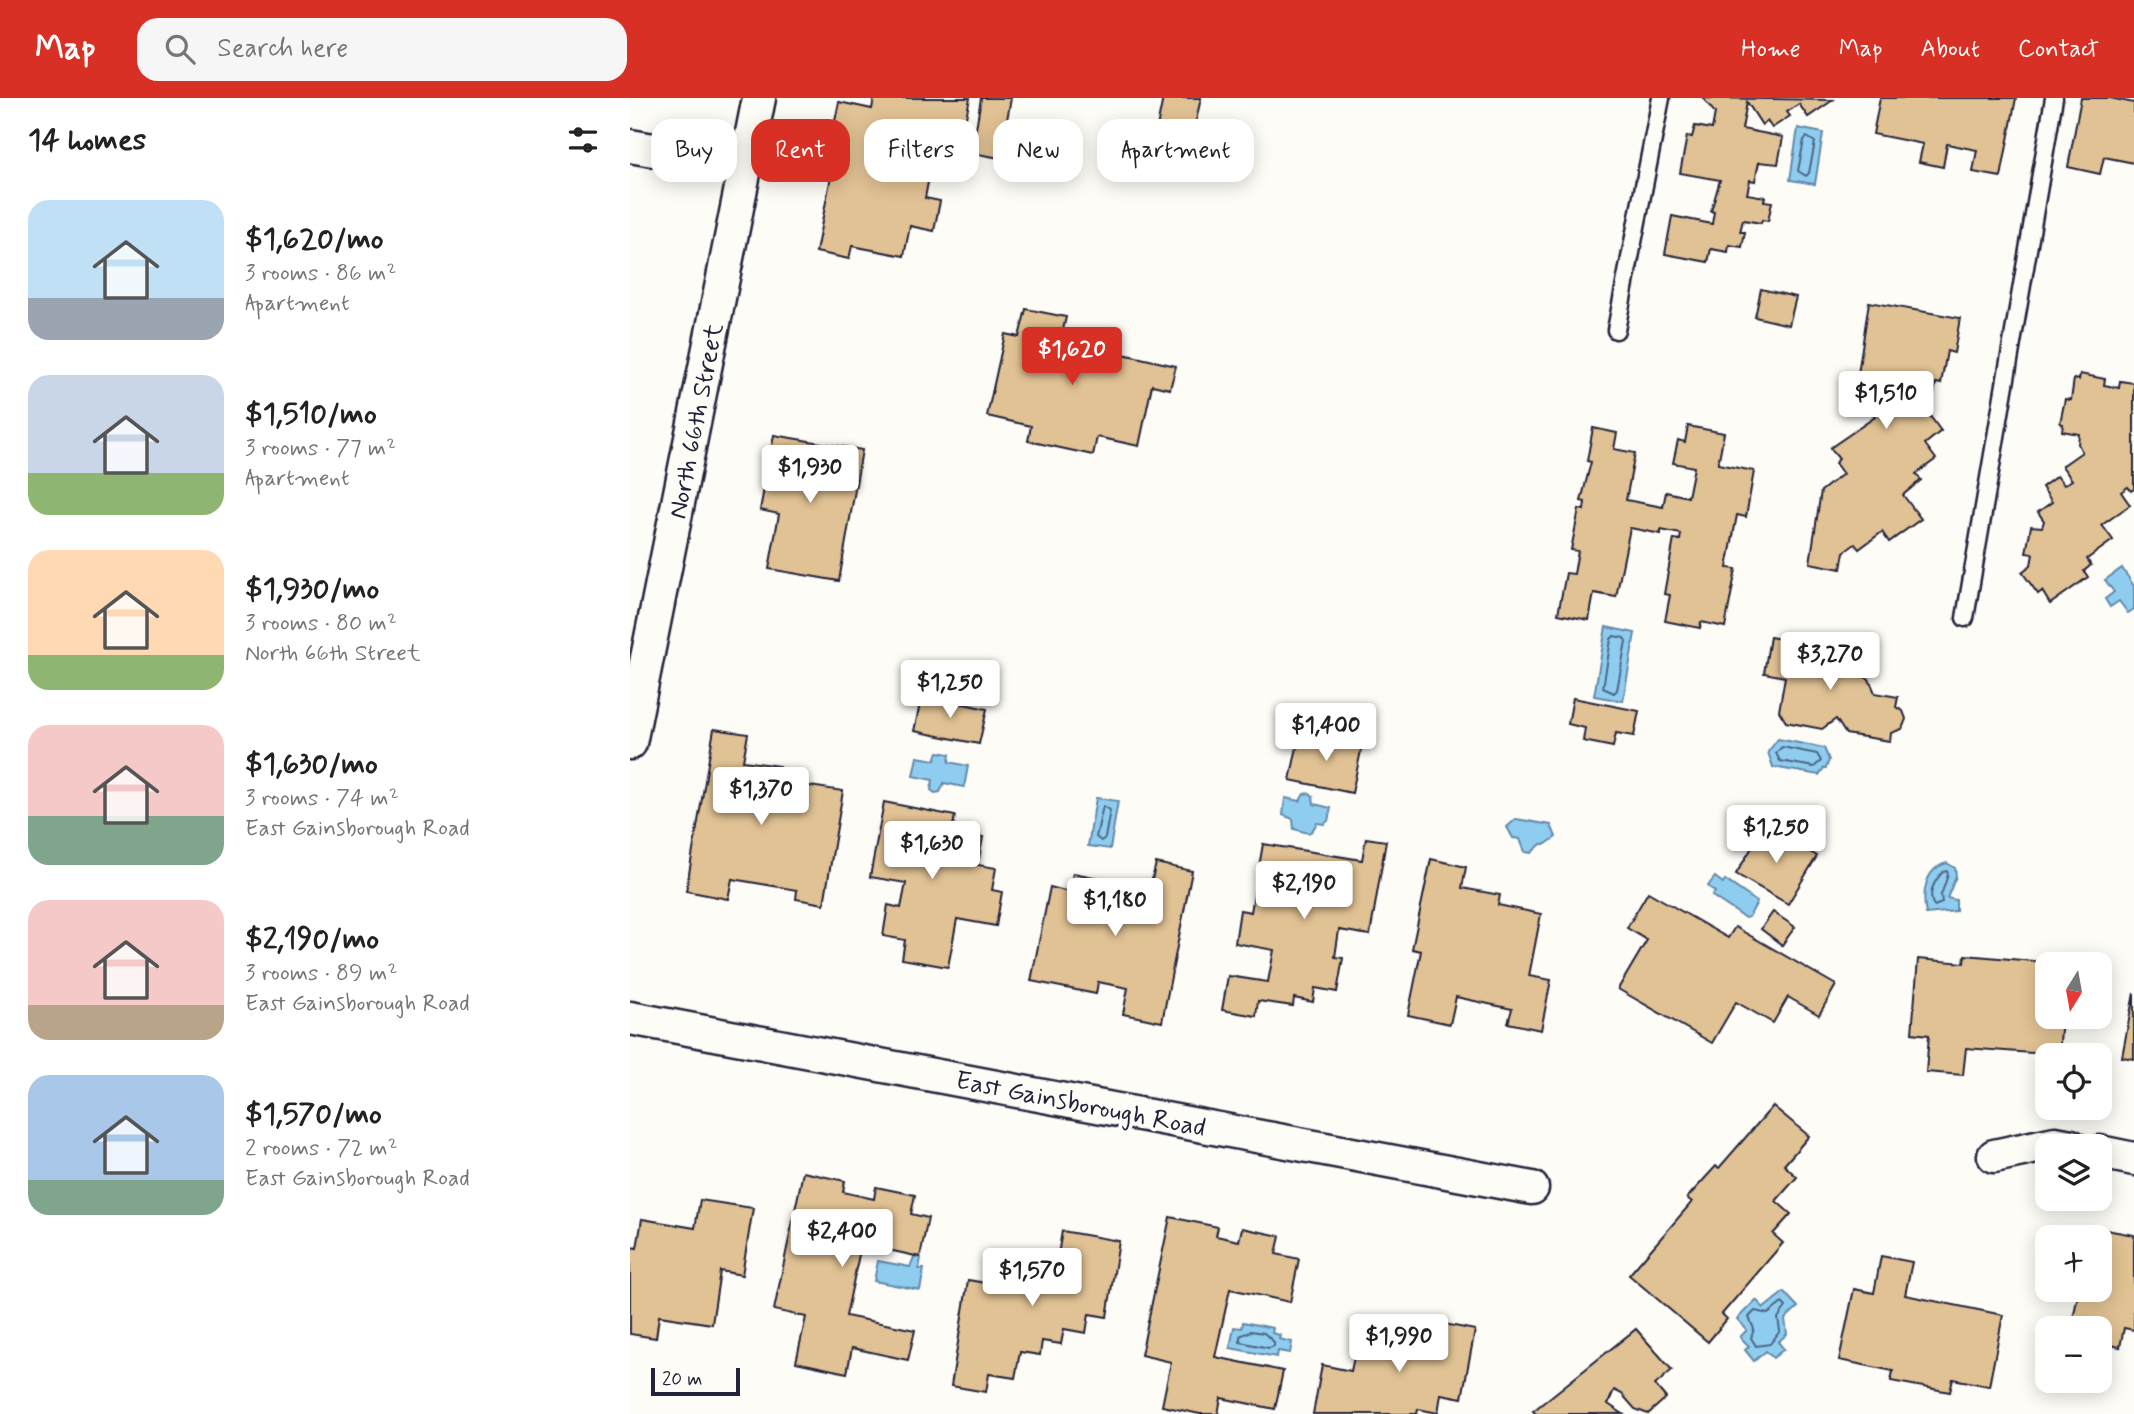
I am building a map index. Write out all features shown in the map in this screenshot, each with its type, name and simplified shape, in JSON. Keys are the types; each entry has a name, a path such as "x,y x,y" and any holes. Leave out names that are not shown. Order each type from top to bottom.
{"street":[{"name":"North 66th Street","path":"630,743 759,98"},
{"path":"630,146 746,166"},
{"name":"East Gainsborough Road","path":"630,1018 1532,1188"},
{"path":"1994,1156 2035,1147"},
{"path":"2112,1154 2134,1159"}],"lane":[{"path":"1616,330 1661,98"},
{"path":"1965,618 2054,98"}],"water":[{"path":"1798,128 1823,133 1815,184 1790,180"},
{"path":"2122,568 2134,586 2134,609 2128,613 2119,601 2110,607 2105,599 2114,592 2105,580"},
{"path":"1606,627 1635,633 1623,701 1594,696"},
{"path":"1778,739 1824,748 1829,760 1826,768 1819,775 1773,767 1768,752"},
{"path":"938,752 950,754 949,762 968,766 964,787 944,783 940,792 935,793 931,790 933,780 913,776 917,757 935,760"},
{"path":"1310,793 1314,804 1331,808 1328,821 1324,824 1317,823 1308,833 1294,829 1293,819 1283,815 1285,798 1300,801 1304,794"},
{"path":"1096,798 1118,801 1110,849 1088,846"},
{"path":"1516,819 1551,825 1556,837 1546,844 1541,844 1531,853 1525,852 1520,839 1513,838 1507,827"},
{"path":"1947,863 1955,868 1956,876 1947,898 1956,900 1956,911 1926,914 1926,883 1933,871"},
{"path":"1715,877 1723,883 1725,880 1757,902 1749,917 1745,918 1712,896 1715,892 1708,886"},
{"path":"914,1257 921,1258 919,1269 924,1269 920,1290 874,1281 878,1261 910,1267"},
{"path":"1784,1292 1798,1307 1785,1319 1787,1334 1778,1342 1784,1349 1773,1358 1766,1351 1754,1361 1745,1350 1749,1346 1740,1337 1747,1330 1737,1319 1756,1300 1764,1308"},
{"path":"1243,1322 1273,1328 1272,1333 1280,1335 1279,1339 1292,1342 1290,1353 1278,1351 1277,1357 1230,1348 1234,1327 1242,1328"}],"building":[{"path":"874,98 970,98 966,119 864,119 864,182 928,182 925,198 940,201 934,231 910,226 904,256 852,246 849,259 816,252 830,182 850,182 850,119 835,119 839,102 872,109"},
{"path":"981,98 1011,98 1007,119 993,119 993,157 979,154 978,119"},
{"path":"1163,98 1201,98 1196,119 1159,119"},
{"path":"1703,98 1833,100 1808,117 1799,104 1787,112 1790,116 1772,128 1767,121 1762,125 1747,102 1742,129 1783,137 1778,164 1759,162 1755,181 1750,180 1747,194 1765,197 1764,201 1772,202 1768,221 1762,220 1761,223 1743,220 1740,232 1745,232 1742,247 1729,245 1728,252 1711,249 1708,262 1665,254 1672,216 1712,224 1714,212 1711,211 1720,180 1680,173 1687,136 1692,137 1695,126 1712,129 1715,113"},
{"path":"1880,98 2016,98 2001,177 1973,172 1977,150 1947,144 1943,167 1919,162 1923,144 1873,134"},
{"path":"2081,98 2110,98 2134,103 2134,163 2104,157 2100,174 2068,167"},
{"path":"1761,289 1796,297 1789,325 1755,317"},
{"path":"1869,302 1960,318 1954,353 1947,351 1941,384 1936,383 1930,416 1941,431 1925,444 1936,459 1916,474 1921,480 1903,495 1921,519 1889,542 1882,532 1859,549 1855,544 1844,552 1841,569 1810,563 1821,491 1843,474 1835,463 1839,459 1830,448 1875,417 1868,408 1868,403 1854,400"},
{"path":"1026,309 1066,317 1063,330 1104,339 1099,360 1112,363 1114,352 1176,366 1170,389 1152,385 1139,446 1097,437 1093,455 1028,441 1031,426 987,416 1005,334 1019,337"},
{"path":"2080,374 2105,379 2104,385 2119,388 2120,381 2134,383 2134,489 2131,491 2128,487 2121,492 2130,505 2102,525 2113,540 2087,559 2091,565 2084,571 2088,577 2050,604 2042,591 2038,594 2022,572 2031,565 2033,554 2026,553 2031,526 2042,527 2044,521 2038,512 2052,502 2042,487 2057,476 2064,485 2072,480 2062,466 2082,452 2078,444 2079,434 2062,431 2063,424 2060,423 2065,399 2071,400 2074,379 2079,380"},
{"path":"1688,426 1724,433 1718,464 1754,471 1746,517 1737,515 1727,568 1736,569 1725,627 1701,622 1700,628 1665,621 1670,595 1664,594 1674,539 1680,540 1681,534 1661,530 1661,534 1630,528 1616,597 1594,593 1589,620 1558,614 1566,573 1574,574 1578,551 1571,550 1579,509 1584,510 1585,502 1581,501 1591,462 1587,461 1593,428 1617,433 1614,449 1635,453 1626,500 1663,507 1666,492 1688,497 1694,467 1673,463 1678,440 1685,442"},
{"path":"774,435 862,450 839,581 769,569 779,514 760,510"},
{"path":"1770,637 1833,649 1832,658 1861,663 1859,674 1869,679 1875,693 1898,697 1896,707 1903,711 1906,719 1902,729 1891,733 1890,741 1846,734 1836,719 1822,729 1786,722 1779,711 1785,677 1764,673"},
{"path":"922,695 987,709 979,744 914,731"},
{"path":"1573,698 1639,711 1634,736 1616,733 1613,747 1583,741 1585,728 1568,724"},
{"path":"714,729 748,734 743,761 779,766 777,781 843,791 824,904 796,899 797,890 732,879 728,899 686,891"},
{"path":"1300,733 1362,746 1352,793 1290,780"},
{"path":"884,802 955,816 952,831 983,837 978,865 996,868 992,890 1002,892 996,926 957,919 948,967 902,959 905,940 883,936 888,905 901,908 906,883 870,877"},
{"path":"1765,826 1817,856 1788,904 1736,874"},
{"path":"1366,838 1386,841 1370,935 1339,930 1335,957 1343,958 1337,992 1315,988 1313,1002 1294,998 1293,1006 1258,1001 1256,1016 1222,1010 1228,976 1268,982 1274,950 1235,943 1240,910 1251,912 1263,844 1362,860"},
{"path":"1431,859 1466,867 1462,888 1500,895 1498,905 1541,914 1529,976 1551,980 1541,1030 1508,1023 1512,1009 1456,997 1450,1024 1408,1015 1421,951 1412,949"},
{"path":"1156,863 1192,871 1162,1022 1123,1014 1128,988 1098,982 1096,994 1031,981 1050,887 1069,892 1073,873 1150,888"},
{"path":"1648,892 1728,938 1735,927 1836,985 1819,1015 1788,997 1773,1023 1736,1002 1712,1043 1618,989 1647,940 1627,928"},
{"path":"1773,912 1795,927 1782,945 1761,929"},
{"path":"1965,955 2035,961 2035,1029 2061,1029 2060,1043 2035,1043 2035,1053 1966,1048 1963,1075 1926,1072 1929,1035 1912,1033 1918,959 1964,963"},
{"path":"2134,993 2134,1059 2122,1057"},
{"path":"1773,1106 1809,1136 1784,1165 1797,1177 1776,1201 1791,1214 1773,1234 1783,1243 1722,1314 1727,1319 1708,1342 1629,1275 1692,1202 1687,1198 1716,1166 1719,1168"},
{"path":"803,1172 845,1181 843,1192 874,1199 876,1187 915,1195 911,1214 928,1218 920,1257 866,1245 868,1236 837,1230 834,1245 860,1250 846,1316 915,1330 908,1360 852,1348 847,1373 796,1362 806,1317 774,1310"},
{"path":"700,1200 753,1208 742,1275 720,1271 712,1324 659,1316 656,1338 630,1334 630,1247 637,1248 642,1219 695,1228"},
{"path":"1170,1217 1218,1227 1216,1236 1239,1241 1242,1228 1280,1236 1276,1254 1299,1259 1290,1302 1230,1289 1215,1357 1283,1371 1275,1409 1221,1398 1218,1414 1200,1414 1162,1406 1171,1362 1141,1355"},
{"path":"1062,1231 1119,1241 1107,1317 1089,1314 1086,1333 1064,1329 1061,1344 1042,1341 1040,1355 1020,1352 1015,1378 989,1374 986,1392 951,1386 968,1280 997,1285 1002,1260 1041,1267 1043,1253 1058,1255"},
{"path":"2112,1231 2134,1235 2134,1330 2124,1328 2120,1347 2112,1345 2112,1316 2074,1316 2076,1302 2112,1302"},
{"path":"1881,1256 1912,1262 1905,1295 2003,1315 1989,1386 1953,1379 1950,1392 1891,1381 1893,1371 1839,1360 1854,1289 1874,1293"},
{"path":"1419,1319 1475,1330 1462,1398 1441,1394 1438,1413 1418,1409 1417,1414 1313,1414 1322,1365 1351,1371 1358,1338 1413,1348"},
{"path":"1636,1329 1672,1370 1655,1385 1666,1398 1648,1414 1635,1409 1622,1394 1614,1390 1608,1404 1623,1414 1536,1414 1533,1411"}]}
